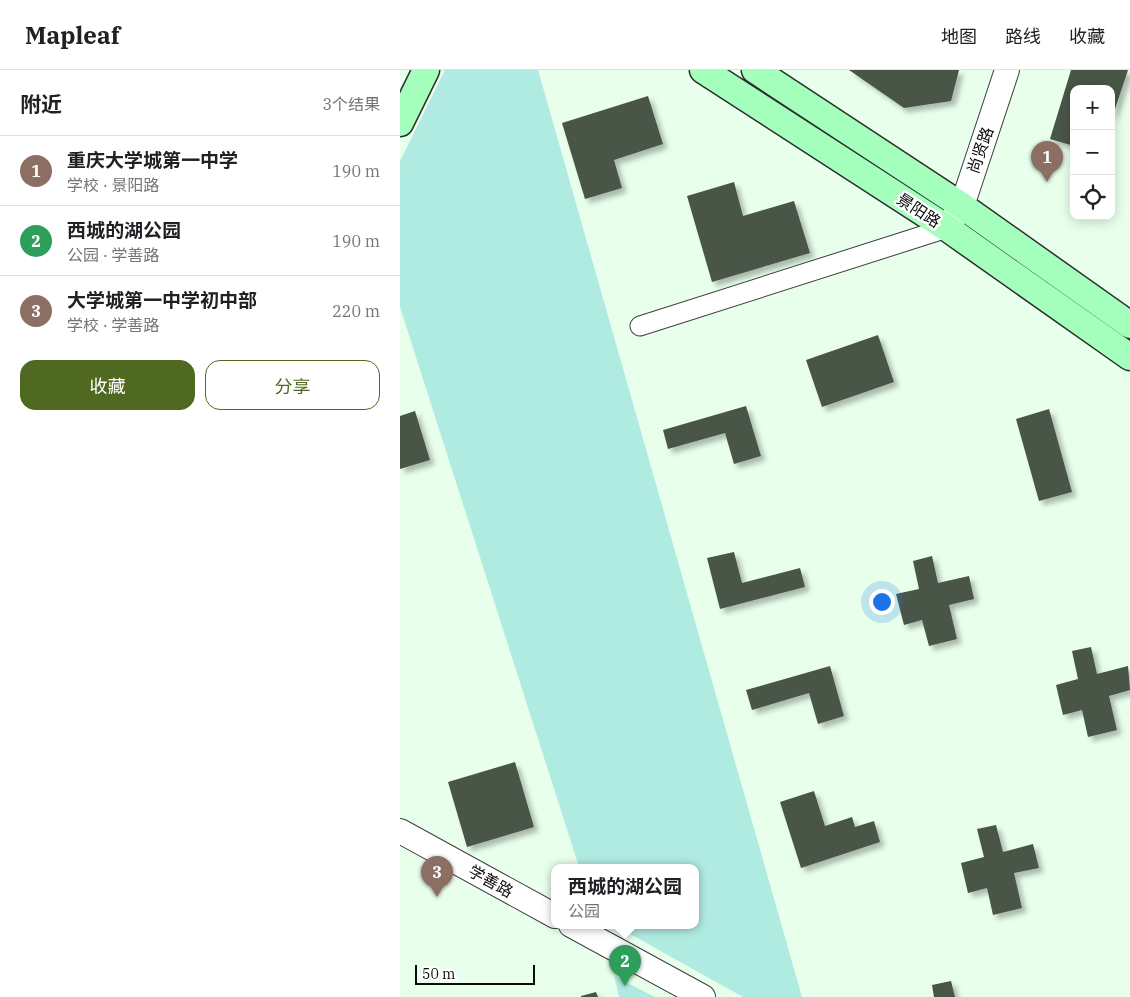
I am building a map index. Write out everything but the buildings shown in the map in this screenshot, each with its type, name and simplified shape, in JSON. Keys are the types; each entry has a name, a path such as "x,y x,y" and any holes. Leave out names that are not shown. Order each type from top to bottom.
{"main road":[{"path":"400,124 426,70"},
{"name":"景阳路","path":"703,70 947,228 1130,357"},
{"name":"景阳路","path":"755,70 962,206 1130,325"}],"street":[{"name":"尚贤路","path":"947,228 962,206 1008,70"},
{"path":"640,326 947,228"},
{"name":"学善路","path":"400,831 551,914"},
{"path":"578,929 703,997"}],"shaded area":[{"path":"445,70 538,70 802,997 743,997 621,929 699,929 699,864 578,864 400,307 400,161"},
{"path":"614,976 655,997 619,997"}],"place":[{"name":"重庆大学城第一中学","path":"1047,182"},
{"name":"大学城第一中学初中部","path":"437,897"},
{"name":"西城的湖公园","path":"625,986"}]}
